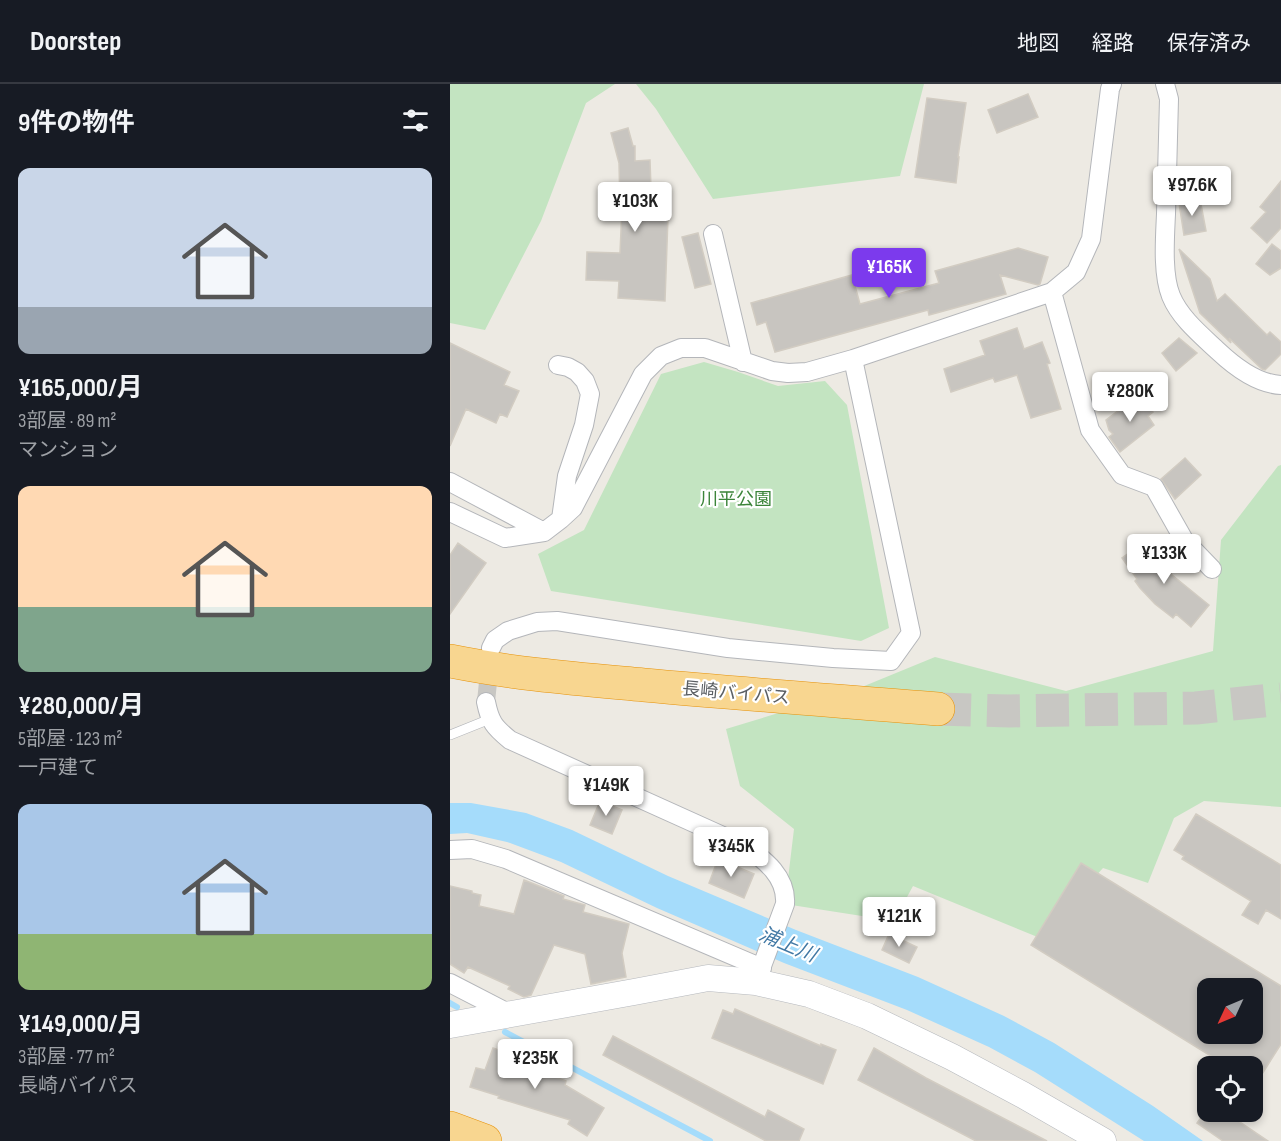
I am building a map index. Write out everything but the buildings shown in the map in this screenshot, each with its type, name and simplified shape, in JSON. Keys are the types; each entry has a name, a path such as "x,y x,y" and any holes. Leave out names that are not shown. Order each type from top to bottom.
{"highway":[{"name":"長崎バイパス","path":"450,661 533,675 938,709"},
{"name":"長崎バイパス","path":"450,673 533,675"},
{"path":"450,1128 485,1141"}],"street":[{"path":"450,512 505,538 544,532 573,508 643,374 662,356 681,348 705,348 772,370 788,373 807,372 853,359 1052,292 1076,272 1091,239 1112,84"},
{"path":"1165,84 1169,99 1166,277 1171,296 1182,314 1196,330 1227,359 1251,376 1270,384 1281,385"},
{"path":"713,234 743,362"},
{"path":"1052,292 1090,430 1122,475 1154,487 1185,540 1212,569"},
{"path":"491,648 495,640 508,631 537,622 557,621 728,648 891,661 911,633 853,359"},
{"path":"558,365 577,372 585,381 590,394 584,425 567,476 561,519"},
{"path":"450,482 544,532"},
{"path":"488,710 502,734 517,744 745,846 760,856 773,869 786,897 759,975"},
{"path":"450,850 471,849 506,859 759,975 867,1016 1003,1084 1103,1141"},
{"path":"450,1025 708,978 759,975"},
{"path":"450,983 510,1014"}],"lane":[{"path":"450,735 488,710"}],"green space":[{"path":"450,84 615,84 586,103 541,221 485,330 450,323"},
{"path":"636,84 924,84 900,176 713,199 656,109"},
{"name":"川平公園","path":"704,362 778,386 825,381 847,405 889,628 861,641 551,591 538,554 584,530 661,374"},
{"path":"1281,465 1281,807 1204,801 1174,818 1148,883 1103,868 1040,938 913,886 894,921 785,904 794,829 740,786 726,729 857,689 935,657 1066,691 1213,651 1221,540"}],"water":[{"name":"浦上川","path":"450,803 471,803 526,813 572,830 668,876 796,930 918,977 1004,1016 1054,1043 1203,1141 1144,1141 1035,1072 989,1047 907,1010 784,963 657,908 561,862 507,842 467,833 450,834"}],"waterway":[{"path":"450,1003 457,1007"},
{"path":"505,1032 710,1141"}],"tunnel":[{"path":"486,702 490,662"},
{"path":"938,709 1009,711 1196,708 1281,699"}]}
